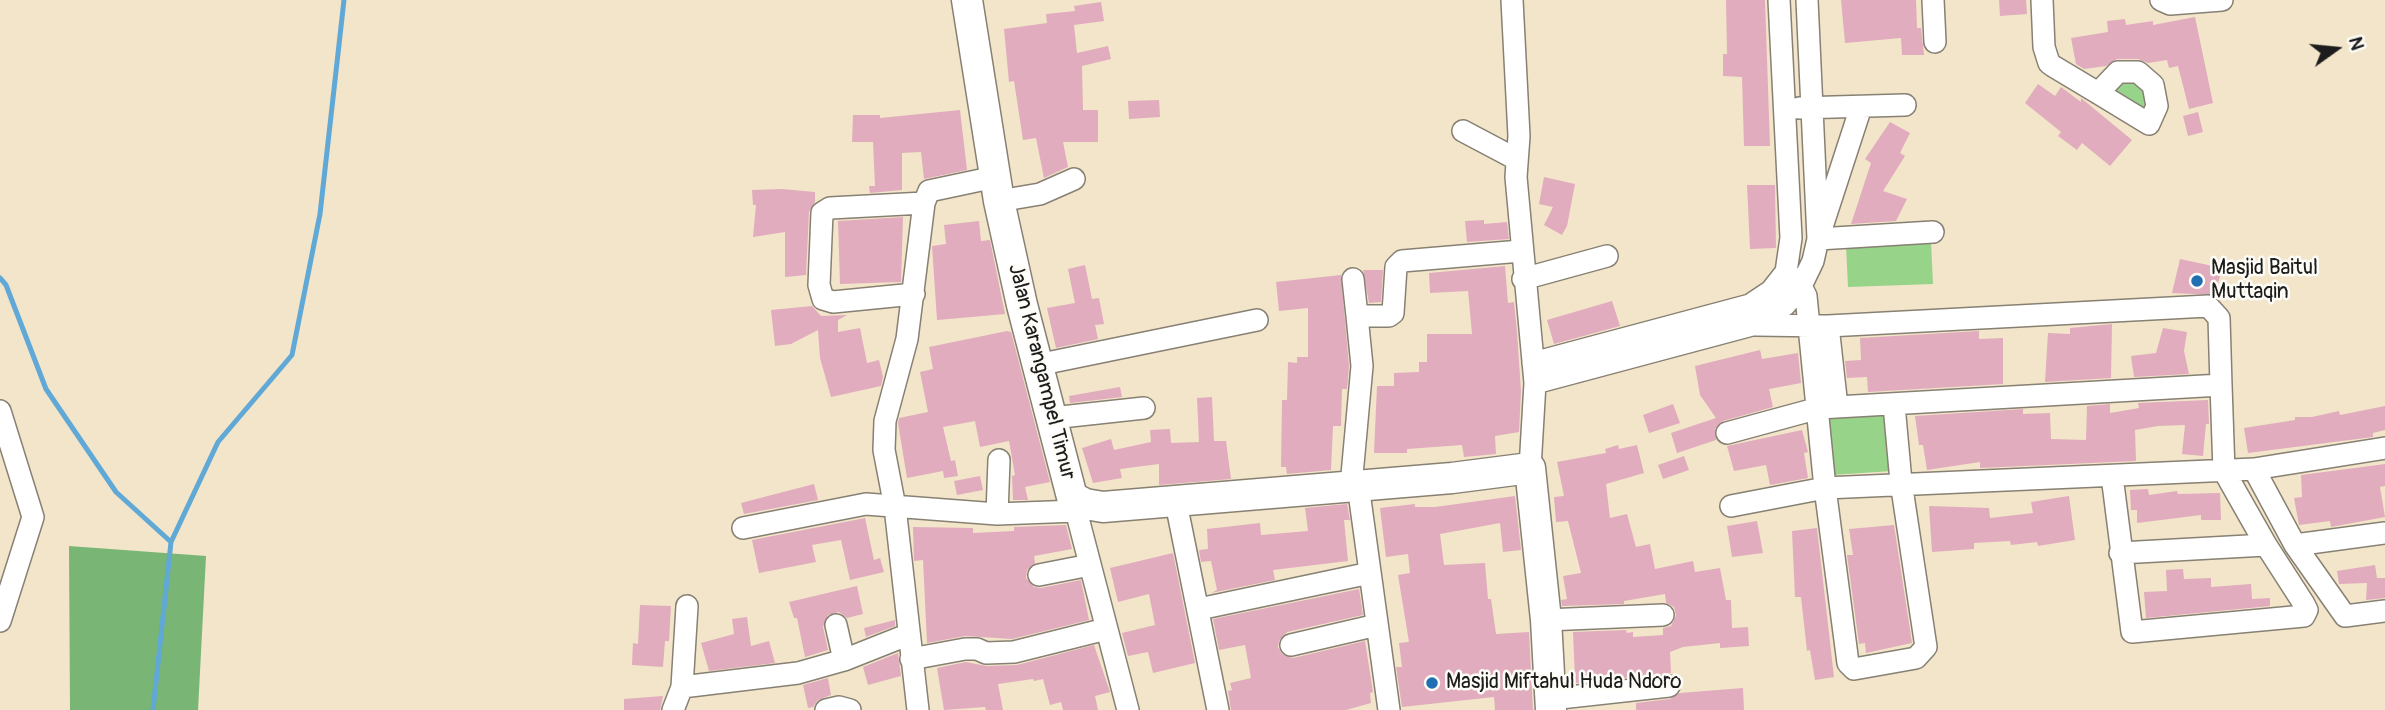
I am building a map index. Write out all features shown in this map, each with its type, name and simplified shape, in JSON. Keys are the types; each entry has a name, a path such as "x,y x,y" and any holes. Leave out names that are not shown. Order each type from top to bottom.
{"street":[{"name":"Jalan Karangampel Timur","path":"967,0 997,189 1037,365 1074,504 1103,507 1175,498 1354,485 1530,468"},
{"path":"1512,0 1521,250 1534,373 1530,468 1546,620 1551,704 1670,686"},
{"path":"1752,325 1785,305 1793,279 1779,0"},
{"path":"1807,0 1818,239"},
{"path":"1933,0 1935,42"},
{"path":"2042,0 2046,55 2053,66 2098,93"},
{"path":"2053,66 2056,54 2054,0"},
{"path":"2161,0 2170,4 2222,0"},
{"path":"1783,108 1905,105"},
{"path":"1534,373 1750,305 1793,279 1813,261 1861,107"},
{"path":"1463,131 1516,159"},
{"path":"918,710 884,432 907,339 924,203 933,189 997,189 1040,194 1074,179"},
{"path":"914,295 834,302 822,299 819,285 822,213 830,208 924,203"},
{"path":"1818,239 1933,232"},
{"path":"1357,316 1389,316 1393,313 1396,267 1402,261 1521,250"},
{"path":"1523,279 1607,256"},
{"path":"1353,279 1362,366 1354,485 1390,710"},
{"path":"1793,279 1806,296 1819,326 1828,408 1825,488 1849,663 1859,669 1916,658 1926,648 1902,482 1894,405"},
{"path":"1534,373 1752,325 1819,326 2207,306 2219,318 2224,471 2266,545 2304,604 2307,610 2304,615 2137,633 2130,628 2112,476"},
{"path":"1037,365 1257,320"},
{"path":"1727,433 1828,408 2221,385"},
{"path":"1052,418 1144,408"},
{"path":"0,411 33,517 0,621"},
{"path":"1731,506 1825,488 1902,482 2254,469 2385,448"},
{"path":"998,514 999,460"},
{"path":"2254,469 2295,545 2345,616 2385,611"},
{"path":"1175,498 1218,710"},
{"path":"743,528 866,504 998,514 1074,504 1128,710"},
{"path":"2295,545 2385,533"},
{"path":"2120,553 2266,545"},
{"path":"1040,575 1090,565"},
{"path":"1199,609 1370,573"},
{"path":"673,710 682,687 687,606"},
{"path":"1546,620 1663,615"},
{"path":"836,625 844,660"},
{"path":"1291,645 1377,625"},
{"path":"911,659 965,649 977,649 986,653 1014,652 1106,629"},
{"path":"682,687 764,678 844,660 908,635"},
{"path":"826,710 839,707 850,710"}],"green space":[{"path":"2123,77 2147,86 2147,114 2109,93"},
{"path":"1931,242 1933,284 1848,287 1846,245"},
{"path":"1886,413 1892,471 1832,475 1827,415"},
{"path":"69,546 206,556 198,710 70,710"}],"building":[{"path":"1726,0 1765,0 1770,146 1744,146 1742,77 1723,76 1723,54 1727,54"},
{"path":"1841,0 1916,0 1917,28 1921,28 1924,55 1902,55 1901,38 1845,43"},
{"path":"1999,0 2026,0 2027,14 2000,16"},
{"path":"1101,2 1104,21 1074,25 1077,53 1108,46 1111,59 1082,66 1083,110 1098,110 1098,142 1063,142 1068,167 1044,178 1036,138 1023,140 1014,81 1009,82 1004,29 1047,23 1046,14 1075,11 1074,6"},
{"path":"2195,17 2213,103 2189,109 2178,66 2169,68 2167,60 2148,63 2138,59 2117,59 2106,66 2084,69 2076,64 2071,38 2108,32 2107,21 2125,19 2126,25 2153,21 2153,25"},
{"path":"2038,84 2055,96 2061,87 2081,102 2081,98 2132,140 2110,166 2082,143 2077,150 2058,136 2061,132 2025,103"},
{"path":"1159,100 1160,117 1129,119 1128,101"},
{"path":"960,110 967,170 924,179 921,152 902,153 902,190 870,193 869,186 875,186 873,142 852,142 853,115 880,115 880,118"},
{"path":"2198,112 2203,132 2188,136 2183,116"},
{"path":"1890,122 1910,133 1900,153 1905,156 1883,191 1907,199 1896,221 1851,224 1871,163 1865,159"},
{"path":"1544,177 1575,184 1567,226 1562,235 1544,225 1553,207 1539,204"},
{"path":"1747,185 1775,185 1776,248 1750,249"},
{"path":"752,190 815,192 815,202 809,212 806,275 785,277 785,232 753,237 756,205 753,205"},
{"path":"903,217 901,282 840,284 838,221"},
{"path":"1484,220 1484,224 1507,222 1509,239 1467,242 1465,221"},
{"path":"979,221 981,241 990,240 1005,314 937,320 932,246 946,244 944,225"},
{"name":"Masjid Baitul Muttaqin","path":"2180,259 2222,268 2215,295 2172,293"},
{"path":"1085,265 1092,299 1099,298 1104,324 1095,325 1098,339 1056,348 1047,308 1075,303 1068,269"},
{"path":"1505,266 1508,303 1514,302 1517,332 1521,391 1519,432 1495,436 1496,454 1464,457 1462,445 1407,449 1407,453 1374,453 1377,386 1394,386 1394,373 1419,372 1419,362 1427,362 1427,334 1472,334 1468,291 1430,293 1429,273"},
{"path":"1363,270 1383,270 1381,302 1369,303"},
{"path":"1341,275 1349,366 1347,389 1342,389 1341,426 1333,426 1331,470 1287,474 1286,467 1281,467 1282,400 1287,400 1288,362 1297,363 1297,357 1308,357 1308,308 1279,311 1276,282"},
{"path":"1612,301 1620,326 1554,344 1547,320"},
{"path":"812,306 821,316 847,315 838,320 838,332 860,328 867,363 879,360 883,377 881,386 831,397 820,358 818,330 791,344 775,346 771,310"},
{"path":"2112,324 2111,378 2045,382 2048,333 2070,334 2070,328"},
{"path":"2163,328 2187,332 2184,351 2189,374 2134,377 2131,356 2156,353"},
{"path":"1979,331 1979,339 2003,338 2003,384 1868,392 1867,377 1847,378 1845,361 1861,360 1860,338"},
{"path":"1011,332 1050,482 1025,487 1028,500 1013,500 1012,476 1015,475 1009,441 980,447 975,421 943,427 951,461 955,460 958,476 944,478 943,471 907,478 898,423 899,418 928,412 920,372 933,369 929,347"},
{"path":"1760,350 1762,359 1798,353 1801,383 1769,389 1773,407 1723,421 1715,429 1716,440 1677,453 1671,433 1716,418 1700,395 1695,366"},
{"path":"1120,387 1122,397 1070,403 1069,396"},
{"path":"1212,397 1214,441 1226,441 1231,479 1159,485 1159,464 1120,469 1122,478 1093,483 1082,448 1111,439 1114,450 1151,442 1150,430 1170,429 1171,443 1199,442 1197,398"},
{"path":"2208,400 2209,424 2206,424 2203,456 2182,454 2185,425 2158,426 2135,430 2136,461 1980,468 1980,462 1927,470 1923,445 1919,445 1915,416 2023,409 2023,414 2050,413 2051,439 2086,440 2087,406 2110,404 2110,413 2139,408 2138,403"},
{"path":"1673,404 1680,423 1649,433 1643,415"},
{"path":"2385,406 2385,430 2373,433 2373,437 2248,453 2244,428 2295,420 2295,417 2312,417 2339,411 2340,415"},
{"path":"1802,430 1808,452 1804,453 1808,478 1770,485 1766,465 1734,471 1727,446"},
{"path":"1618,445 1619,449 1637,445 1644,473 1606,484 1610,518 1627,514 1636,547 1650,544 1655,569 1693,561 1695,572 1720,568 1726,600 1731,600 1732,628 1748,627 1749,646 1720,648 1720,643 1683,647 1670,652 1671,673 1567,684 1567,678 1575,678 1573,632 1626,630 1627,633 1633,632 1633,637 1663,635 1663,628 1671,626 1676,615 1674,607 1666,603 1665,594 1624,601 1624,604 1562,606 1561,600 1567,599 1563,576 1581,573 1568,521 1556,522 1554,497 1564,496 1557,462 1606,453 1605,449"},
{"path":"1684,456 1689,470 1663,479 1658,465"},
{"path":"2385,464 2385,486 2380,487 2385,517 2331,527 2330,521 2299,525 2294,498 2302,497 2301,475"},
{"path":"980,476 983,490 957,495 954,481"},
{"path":"814,484 818,500 744,514 741,503"},
{"path":"2148,489 2149,495 2177,491 2178,494 2220,493 2221,520 2201,520 2201,515 2137,523 2137,510 2131,510 2130,490"},
{"path":"1515,496 1521,550 1503,552 1500,523 1440,534 1444,565 1485,563 1488,599 1491,599 1496,634 1529,632 1533,710 1495,710 1494,697 1402,707 1396,667 1402,667 1399,643 1409,642 1398,575 1410,573 1408,554 1386,557 1380,508 1415,504 1415,507 1435,507"},
{"path":"2069,496 2075,540 2038,546 2037,542 2011,545 2010,541 1974,543 1974,549 1932,552 1929,506 1989,508 1990,518 2033,513 2031,502"},
{"path":"1347,504 1350,520 1344,520 1348,561 1273,570 1275,580 1211,593 1217,590 1211,561 1201,562 1199,550 1208,549 1207,529 1260,523 1261,535 1308,531 1305,508"},
{"path":"865,518 874,560 880,558 884,572 850,580 841,540 812,545 816,562 759,573 752,540"},
{"path":"1757,521 1763,553 1732,557 1727,526"},
{"path":"1066,525 1072,549 1034,556 1035,563 1027,570 1026,578 1034,587 1041,588 1081,580 1089,620 1012,639 965,636 927,643 923,560 914,561 913,527 973,528 973,533 1014,531 1014,527"},
{"path":"1894,525 1912,643 1866,653 1865,643 1859,644 1847,555 1853,555 1849,529"},
{"path":"1817,528 1834,677 1815,680 1810,650 1807,651 1801,597 1795,597 1792,531"},
{"path":"1173,553 1195,663 1153,673 1148,652 1128,656 1122,633 1155,625 1149,594 1118,602 1110,568"},
{"path":"2375,565 2377,578 2385,578 2385,598 2366,600 2367,583 2339,584 2337,571"},
{"path":"2183,569 2184,579 2211,578 2211,587 2251,584 2252,599 2270,598 2270,606 2146,618 2144,592 2167,591 2166,570"},
{"path":"857,586 863,614 847,618 839,612 828,615 823,627 828,650 805,657 797,618 794,618 789,602"},
{"path":"1359,589 1363,615 1287,632 1279,641 1278,647 1282,654 1293,658 1365,641 1373,692 1370,693 1371,703 1346,710 1231,710 1228,691 1232,690 1230,683 1251,678 1245,645 1219,650 1213,619"},
{"path":"640,605 671,606 669,641 665,641 663,667 632,665 633,643 638,644"},
{"path":"747,617 751,646 769,641 775,663 709,671 701,643 734,634 732,619"},
{"path":"895,620 895,626 866,637 864,628"},
{"path":"1094,645 1110,692 1095,696 1098,710 1063,710 1061,702 1050,705 1043,679 1033,679 998,684 1003,710 986,710 985,707 944,710 937,668 966,662 986,666 1017,665"},
{"path":"898,653 901,676 868,685 863,667"},
{"path":"828,678 831,695 808,708 803,685"},
{"path":"1743,688 1744,710 1636,710 1636,703 1670,699 1680,693"},
{"path":"663,696 660,710 624,710 624,699"}],"waterway":[{"path":"171,542 218,442 292,355 320,214 344,0"},
{"path":"0,278 6,285 46,389 116,492 171,542 153,710"}],"place":[{"name":"Masjid Baitul Muttaqin","path":"2197,281"},
{"name":"Masjid Miftahul Huda Ndoro","path":"1432,683"}]}
